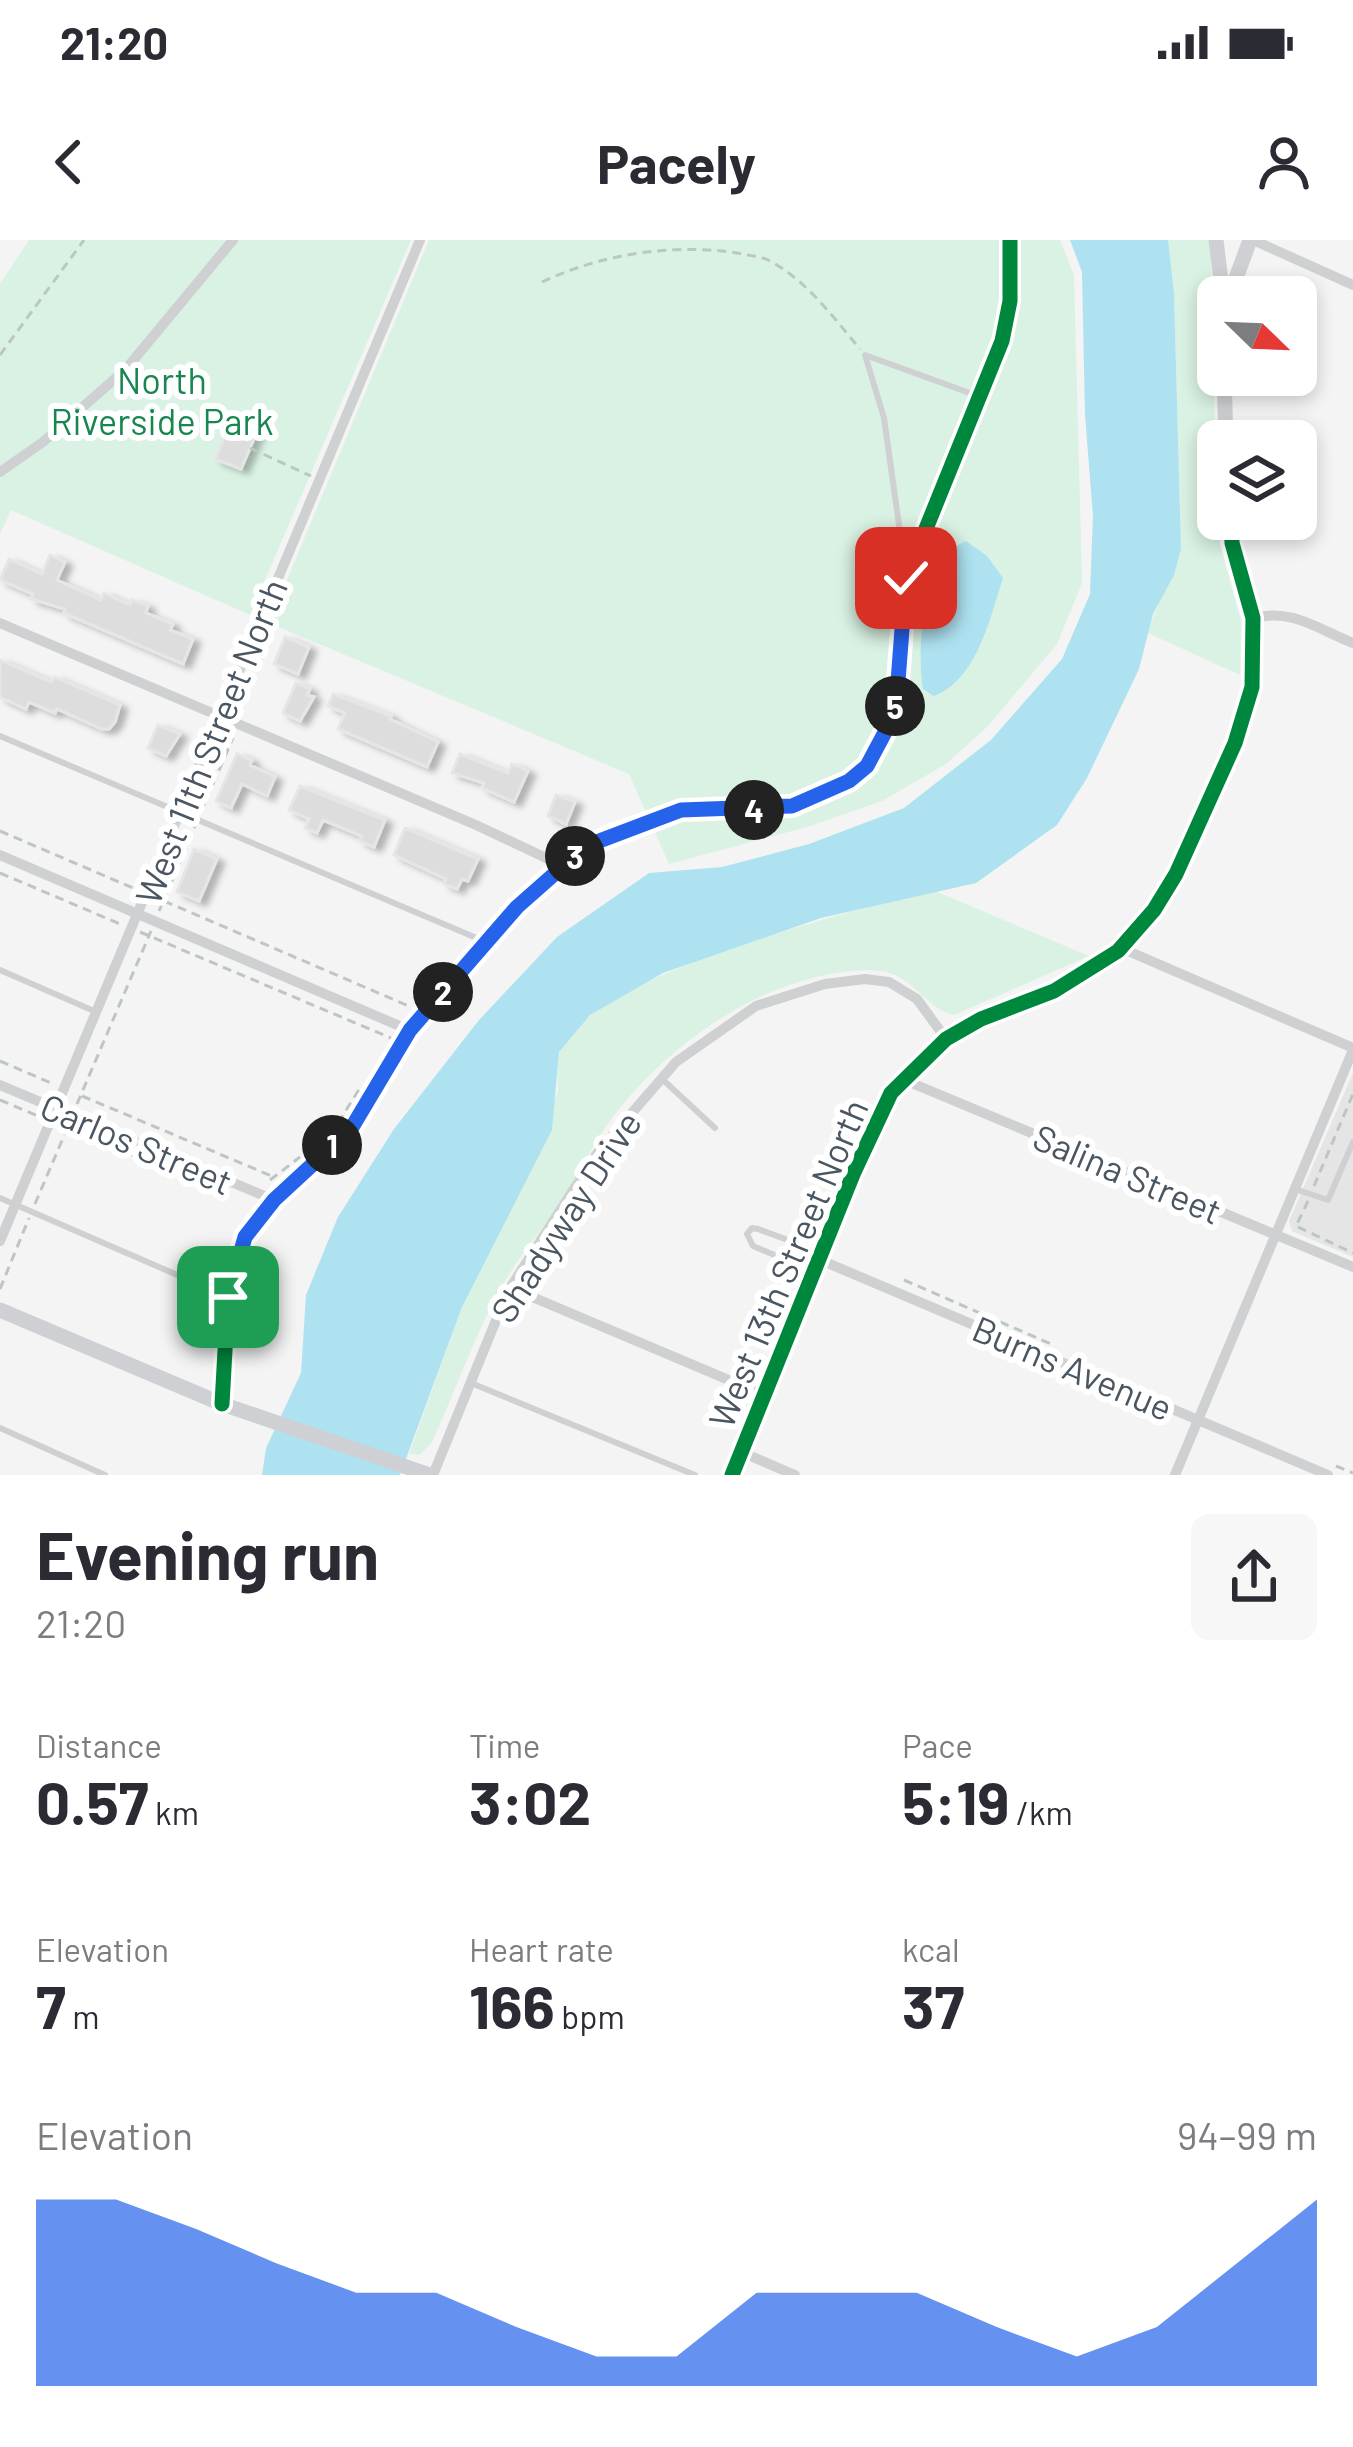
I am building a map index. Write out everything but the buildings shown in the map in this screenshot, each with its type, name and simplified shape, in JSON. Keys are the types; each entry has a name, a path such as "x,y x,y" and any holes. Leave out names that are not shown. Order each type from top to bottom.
{"street":[{"path":"0,472 43,442 126,370 233,240"},
{"name":"West 11th Street North","path":"0,1241 420,240"},
{"path":"222,1404 228,1297 245,1237 274,1200 351,1129 405,1028 517,907 586,846 648,820 681,810 792,806 849,781 867,766 886,732 897,694 906,578 1002,341 1010,301 1010,240"},
{"path":"1216,240 1222,276"},
{"path":"1236,276 1252,240 1353,285"},
{"name":"West 13th Street North","path":"732,1475 873,1125 902,1079 946,1039 980,1019 1054,991 1121,948 1154,910 1176,874 1234,743 1252,687 1253,618 1232,540"},
{"path":"1253,618 1278,613 1297,616 1353,643"},
{"path":"0,622 563,866"},
{"path":"0,855 405,1028"},
{"path":"1121,948 1353,1050 1174,1475"},
{"name":"Shadyway Drive","path":"431,1475 511,1288 598,1152 676,1062 756,1006 825,984 866,979 889,982 917,999 946,1039"},
{"name":"Salina Street","path":"902,1079 1353,1267"},
{"name":"Carlos Street","path":"0,1085 70,1122 274,1200"},
{"name":"Burns Avenue","path":"818,1261 1328,1475"},
{"path":"511,1288 764,1395"},
{"path":"0,1310 222,1404 431,1475"},
{"path":"741,1452 795,1475"}],"lane":[{"path":"866,355 978,396"},
{"path":"866,355 884,418 906,578"},
{"path":"0,736 486,942"},
{"path":"0,970 98,1013"},
{"path":"661,1078 715,1128"},
{"path":"1295,1189 1328,1199 1353,1142"},
{"path":"0,1198 228,1297"},
{"path":"758,1228 818,1261 753,1246 747,1234 758,1228"},
{"path":"468,1382 695,1475"},
{"path":"0,1428 105,1475"}],"path":[{"path":"0,355 84,240"},
{"path":"542,282 587,261 668,241 728,246 768,260 805,287 866,355"},
{"path":"250,448 313,476"},
{"path":"0,1288 238,724"},
{"path":"0,831 147,894"},
{"path":"0,873 392,1039"},
{"path":"163,901 411,1006"},
{"path":"384,1051 405,1028 415,996"},
{"path":"0,1061 272,1178 304,1154"},
{"path":"333,1132 365,1080"},
{"path":"0,1100 54,1115"},
{"path":"70,1122 200,1183"}],"shaded area":[{"path":"1353,1073 1353,1257 1292,1231 1289,1221"}],"green space":[{"name":"North Riverside Park","path":"29,240 411,240 250,615 11,510 0,534 0,284"},
{"path":"429,240 1060,240 1074,275 1082,583 1057,644 988,726 946,764 882,801 807,827 669,864 629,774 269,623"},
{"path":"1168,240 1209,240 1212,276 1197,276 1197,396 1214,396 1215,420 1197,420 1197,540 1219,540 1241,621 1240,675 1148,633 1181,549 1174,292"},
{"path":"935,891 1089,956 954,1015 886,972 824,975 747,1004 692,1039 643,1082 603,1131 501,1288 432,1442 420,1455 409,1454 462,1307 558,1091 559,1054 579,1025 617,998 669,972 789,930"}],"water":[{"path":"1070,240 1168,240 1174,292 1181,549 1174,575 1153,614 1139,669 1087,778 1057,825 976,883 821,918 663,973 590,1015 559,1052 552,1130 462,1307 400,1475 262,1475 266,1448 301,1373 306,1295 338,1217 394,1129 479,1020 557,937 649,873 722,867 809,844 904,808 991,740 1062,659 1090,594 1093,516 1082,272"},
{"path":"966,541 987,556 1003,578 971,662 949,688 934,696 923,689 921,672 926,606 941,565"}],"cycle path":[{"path":"222,1404 228,1297 245,1237 281,1191 351,1129 409,1030 517,907 586,846 612,834 681,810 792,805 849,781 867,766 891,721 897,694 906,578 1002,341 1010,301 1010,240"},
{"path":"732,1475 854,1172 891,1093 946,1039 981,1019 1054,991 1118,951 1154,910 1176,874 1235,743 1252,687 1253,618 1232,540"}],"route":[{"path":"228,1297 245,1237 281,1191 351,1129 410,1030 517,907 586,846 681,810 792,806 849,781 867,766 891,721 897,694 906,578"}]}
